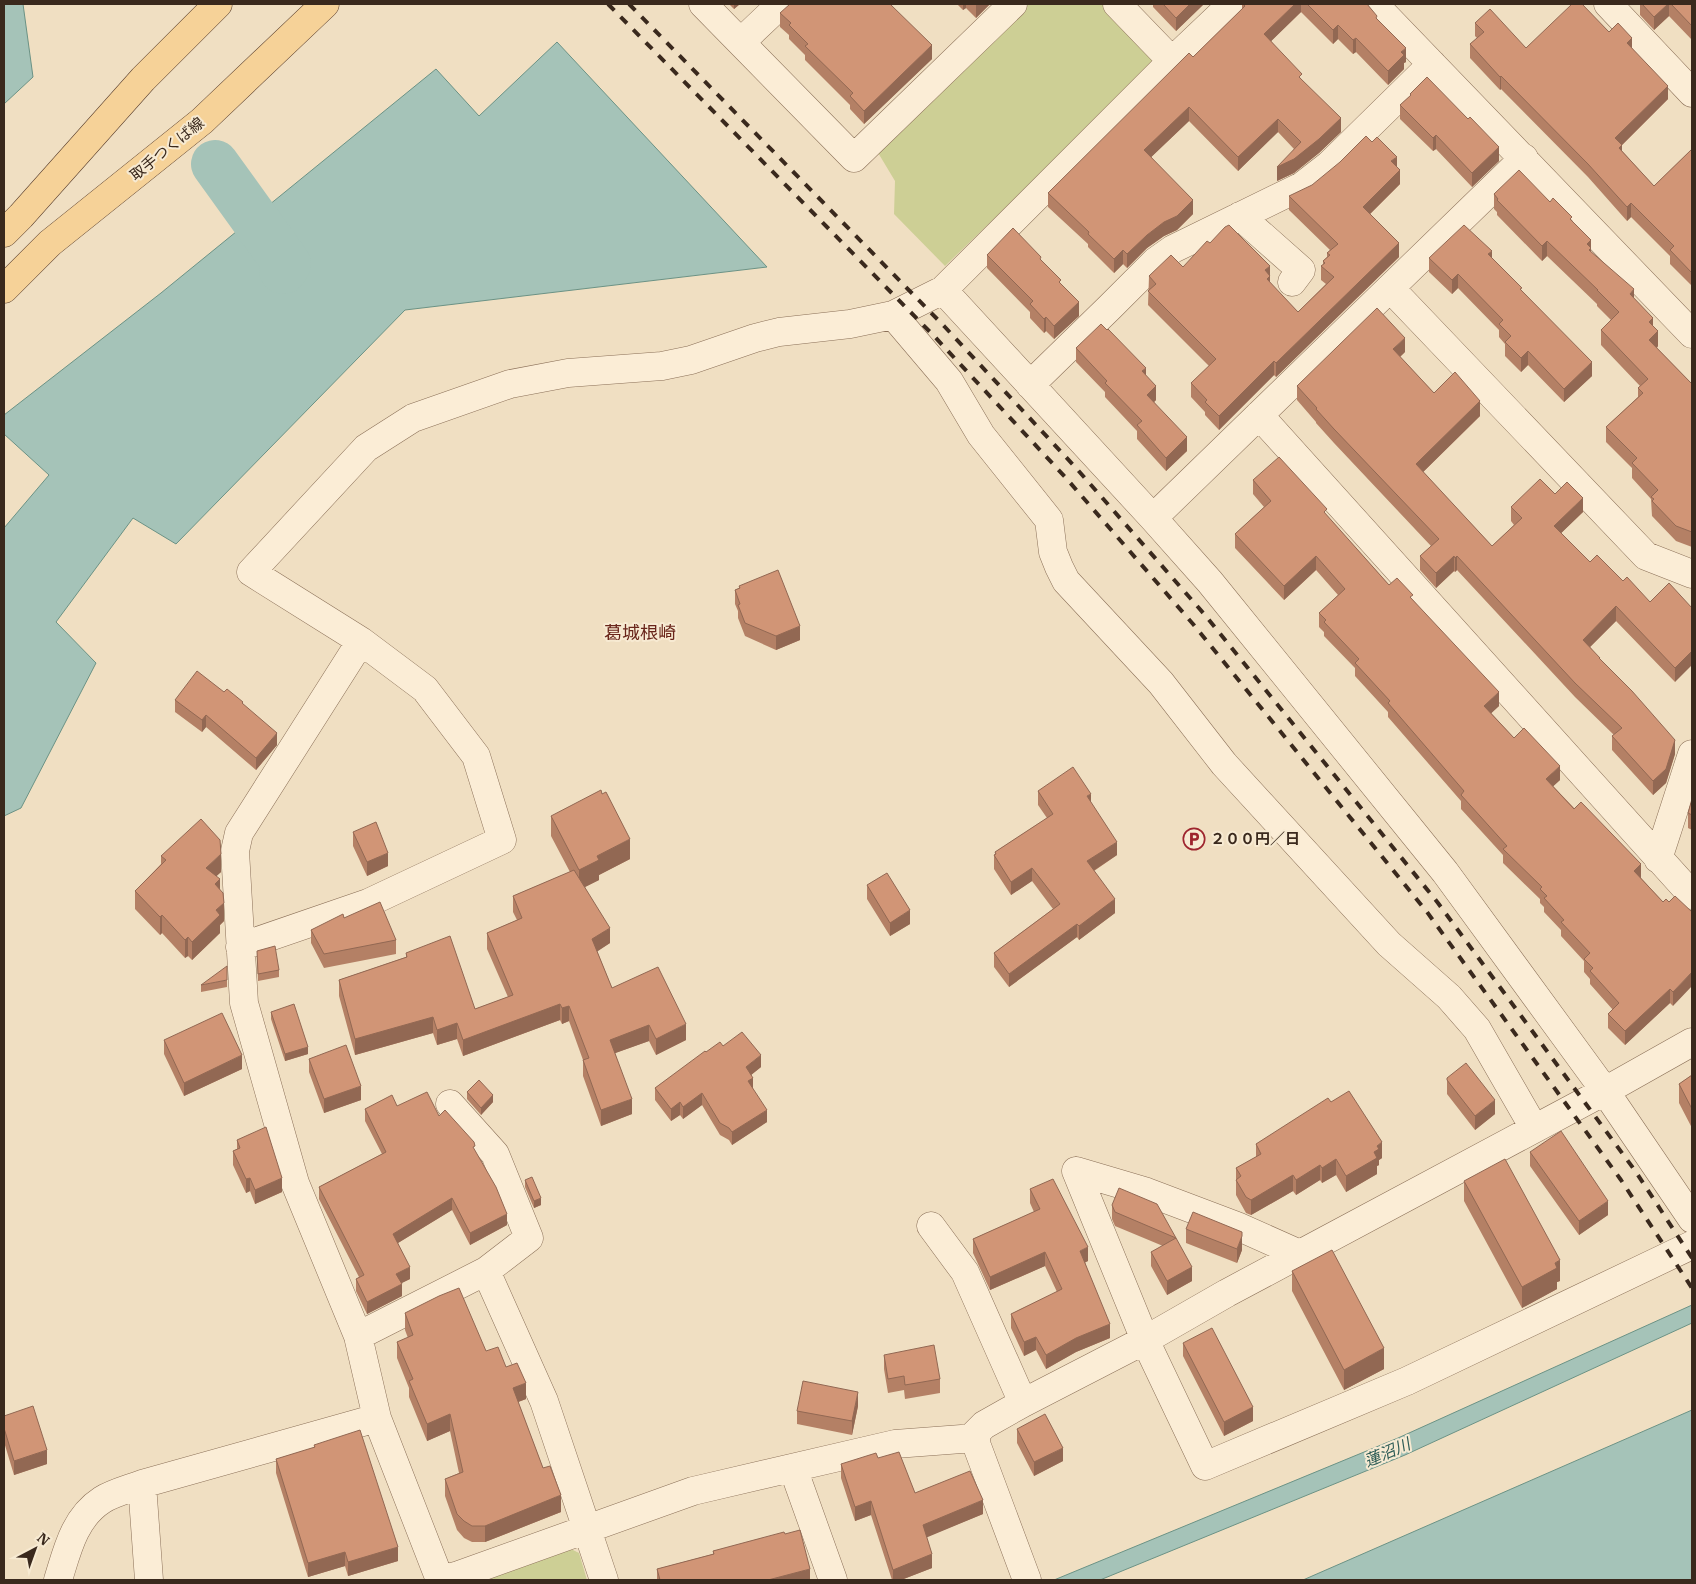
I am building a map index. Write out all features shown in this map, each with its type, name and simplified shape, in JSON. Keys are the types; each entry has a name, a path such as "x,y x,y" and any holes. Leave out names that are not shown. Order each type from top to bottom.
{"main road":[{"path":"4,234 143,79 218,4"},
{"name":"取手つくば線","path":"4,289 50,243 202,121 326,4"}],"street":[{"path":"703,4 854,158 1012,4"},
{"path":"741,42 781,4"},
{"path":"1117,4 1172,61"},
{"path":"240,947 368,903 502,840 476,756 425,689 361,641 251,572 366,448 413,418 510,384 568,373 662,366 691,360 755,338 779,332 850,324 892,315 943,290 1172,61 1232,4"},
{"path":"1374,4 1692,334"},
{"path":"1608,4 1692,93"},
{"path":"1030,384 1156,261 1173,249 1302,186 1330,165 1432,64"},
{"path":"1153,518 1524,158"},
{"path":"1240,216 1301,270 1292,282"},
{"path":"1390,288 1646,556 1692,574"},
{"path":"943,290 1210,582 1445,872 1605,1091 1692,1219"},
{"path":"892,315 949,381 981,435 1049,520 1053,552 1058,567 1066,581 1161,683 1224,764 1389,944 1449,997 1477,1029 1534,1128"},
{"path":"1259,415 1692,896"},
{"path":"361,641 239,833 235,851 244,1003 295,1183 358,1336 377,1418 440,1580 459,1575 693,1491 895,1444 975,1438"},
{"path":"1658,859 1692,754"},
{"path":"1023,1570 975,1438 978,1429 1023,1402 1145,1340 1692,1042"},
{"path":"358,1336 486,1271 529,1238 495,1154 450,1104"},
{"path":"1302,1255 1237,1226 1147,1192 1076,1171 1145,1340 1205,1466 1406,1381 1692,1245"},
{"path":"931,1226 965,1272 1023,1402"},
{"path":"486,1271 544,1401 604,1580"},
{"path":"58,1580 68,1546 77,1526 88,1512 102,1500 142,1484 377,1418"},
{"path":"793,1468 833,1580"},
{"path":"142,1484 149,1580"}],"green space":[{"path":"1029,4 1103,4 1158,60 945,266 894,214 895,181 877,151"},
{"path":"569,1548 579,1553 587,1580 478,1580"}],"water":[{"path":"4,4 23,4 33,77 4,104"},
{"path":"557,42 767,267 405,310 176,544 133,518 56,622 96,663 21,808 4,816 4,528 49,475 4,434 4,415 161,293 436,69 479,116"},
{"name":"蓮沼川","path":"1692,1305 1692,1323 1405,1455 1100,1580 1054,1580 1398,1438"},
{"path":"1692,1410 1692,1580 1303,1580"}],"building":[{"path":"790,4 890,4 932,45 864,111 850,96 853,93 805,46 808,44 780,13"},
{"path":"1163,4 1190,4 1176,18"},
{"path":"1243,4 1295,4 1264,34 1302,74 1299,77 1341,118 1294,159 1277,167 1301,142 1278,119 1238,157 1189,107 1144,150 1193,200 1177,216 1164,222 1127,254 1123,250 1114,259 1048,193 1189,53 1193,57 1245,6"},
{"path":"1307,4 1367,4 1377,16 1376,18 1406,48 1401,52 1404,55 1388,71 1356,38 1353,40 1338,25 1333,30"},
{"path":"1572,4 1582,4 1609,32 1618,23 1632,38 1627,43 1668,86 1615,138 1622,145 1619,148 1654,186 1692,149 1692,273 1670,250 1674,246 1631,203 1627,207 1588,164 1500,77 1470,44 1484,32 1475,23 1490,9 1526,48"},
{"path":"1642,4 1668,4 1654,17"},
{"path":"1671,4 1692,4 1692,26"},
{"path":"1427,77 1468,119 1470,117 1499,147 1472,173 1436,135 1433,138 1400,105"},
{"path":"1366,136 1372,142 1377,137 1397,157 1391,161 1400,170 1363,207 1399,243 1276,363 1274,361 1219,416 1205,402 1207,400 1191,383 1216,359 1148,291 1156,284 1149,276 1171,255 1183,267 1207,241 1210,243 1229,225 1270,266 1265,270 1270,276 1267,279 1298,312 1334,277 1321,266 1325,263 1323,261 1330,255 1327,253 1338,244 1289,196 1312,185 1340,162"},
{"path":"1519,170 1550,202 1553,198 1572,217 1570,219 1591,240 1587,244 1591,248 1589,250 1634,289 1630,294 1653,318 1649,322 1658,331 1649,340 1692,384 1692,532 1676,526 1652,501 1654,499 1651,497 1658,490 1632,463 1637,458 1606,427 1643,393 1638,388 1648,379 1601,330 1619,312 1547,241 1542,246 1497,200 1494,194"},
{"path":"1464,225 1492,251 1488,254 1522,288 1520,289 1592,362 1564,389 1528,351 1521,358 1505,342 1511,336 1499,324 1503,320 1458,274 1452,280 1429,258"},
{"path":"1013,228 1061,280 1059,282 1079,302 1054,326 1046,317 1044,319 1030,304 1033,301 987,255"},
{"path":"1377,308 1405,338 1393,349 1434,393 1455,372 1480,401 1416,464 1492,546 1522,518 1511,507 1540,479 1555,494 1567,482 1583,498 1554,526 1590,562 1597,555 1623,581 1627,577 1650,602 1669,583 1692,608 1692,651 1675,668 1616,606 1583,640 1632,691 1675,740 1666,769 1653,781 1612,736 1622,728 1575,683 1457,556 1455,558 1454,556 1436,573 1420,556 1439,539 1334,429 1297,386"},
{"path":"1101,324 1146,368 1142,371 1156,386 1147,395 1187,437 1166,458 1137,425 1142,421 1105,383 1107,381 1076,348"},
{"path":"1279,457 1327,509 1324,512 1389,585 1397,578 1413,595 1410,597 1499,692 1484,706 1514,738 1524,728 1560,766 1546,779 1574,809 1581,802 1641,864 1634,871 1663,902 1666,899 1669,902 1675,896 1692,912 1692,972 1673,992 1670,989 1625,1031 1608,1014 1619,1003 1590,971 1593,968 1584,959 1590,953 1561,922 1564,920 1544,898 1547,896 1540,889 1542,887 1503,849 1507,846 1461,795 1464,791 1388,703 1390,701 1355,663 1359,659 1324,622 1326,620 1319,613 1345,589 1316,556 1284,586 1235,534 1271,501 1253,480"},
{"path":"778,570 800,626 776,636 745,623 735,590 740,588 739,586"},
{"path":"197,671 224,692 227,689 277,733 256,758 206,715 202,720 175,700"},
{"path":"1073,767 1091,794 1087,796 1117,842 1087,861 1115,899 1079,926 1077,924 1009,974 994,953 1060,904 1032,868 1011,882 994,855 996,854 995,852 1053,814 1038,791"},
{"path":"601,790 602,794 606,792 630,839 597,856 599,860 579,870 551,816"},
{"path":"1692,799 1692,815 1688,813"},
{"path":"201,819 220,840 221,854 206,868 220,879 215,884 223,893 224,903 216,910 220,915 192,942 188,937 185,940 162,915 160,917 135,891 166,860 161,856"},
{"path":"376,822 388,853 367,862 353,832"},
{"path":"574,870 610,928 592,939 612,988 658,967 686,1024 656,1039 649,1025 610,1040 632,1099 601,1110 583,1060 589,1058 569,1006 562,1008 560,1004 463,1040 457,1023 437,1030 433,1017 355,1039 339,980 407,957 406,953 450,936 475,1009 513,995 487,933 522,918 513,896"},
{"path":"887,873 910,910 890,923 867,885"},
{"path":"380,902 396,940 324,954 311,930 343,914 344,918"},
{"path":"275,946 279,970 258,974 257,951"},
{"path":"227,966 227,980 201,985"},
{"path":"294,1004 308,1047 285,1054 271,1012"},
{"path":"222,1013 242,1055 184,1083 164,1040"},
{"path":"742,1032 761,1055 746,1067 753,1078 748,1081 767,1110 732,1132 720,1123 702,1093 683,1107 680,1102 671,1109 655,1088 705,1051 720,1042 723,1046"},
{"path":"346,1045 361,1086 324,1099 309,1059"},
{"path":"1466,1063 1495,1100 1475,1116 1447,1080"},
{"path":"1692,1075 1692,1109 1679,1084"},
{"path":"479,1080 493,1095 481,1108 467,1092"},
{"path":"1349,1091 1382,1142 1377,1146 1379,1149 1374,1152 1377,1158 1346,1176 1336,1159 1322,1168 1320,1165 1296,1180 1293,1175 1251,1200 1246,1197 1236,1180 1241,1176 1236,1168 1261,1154 1256,1144 1328,1098 1331,1102"},
{"path":"427,1092 439,1116 445,1110 474,1142 475,1146 473,1147 496,1187 507,1214 470,1233 452,1198 393,1234 410,1267 396,1274 402,1284 367,1302 356,1279 364,1275 319,1187 386,1152 365,1109 392,1095 397,1106"},
{"path":"266,1127 282,1178 255,1190 250,1178 246,1179 233,1151 240,1148 237,1140"},
{"path":"1561,1131 1608,1201 1579,1221 1530,1152"},
{"path":"1505,1159 1560,1260 1555,1263 1557,1268 1522,1287 1464,1181"},
{"path":"532,1177 541,1198 534,1201 525,1180"},
{"path":"1053,1179 1088,1247 1080,1251 1110,1324 1076,1338 1046,1355 1036,1337 1024,1342 1011,1314 1062,1289 1045,1252 990,1277 973,1239 1040,1209 1030,1189"},
{"path":"1119,1188 1157,1204 1176,1238 1115,1212 1112,1205"},
{"path":"1193,1212 1242,1232 1237,1249 1186,1229"},
{"path":"1176,1238 1192,1267 1167,1281 1151,1252"},
{"path":"1332,1250 1384,1348 1344,1370 1292,1271"},
{"path":"459,1288 486,1351 498,1347 506,1367 517,1363 526,1383 513,1388 543,1468 550,1466 561,1495 485,1526 472,1526 457,1514 445,1479 463,1472 450,1414 427,1424 409,1381 413,1379 397,1342 413,1335 405,1313"},
{"path":"1212,1328 1253,1407 1224,1422 1183,1343"},
{"path":"934,1345 940,1379 905,1385 904,1376 888,1379 884,1355"},
{"path":"803,1381 858,1392 852,1421 797,1411"},
{"path":"33,1406 47,1450 14,1461 4,1428 4,1416"},
{"path":"1045,1414 1063,1448 1034,1462 1017,1429"},
{"path":"360,1430 398,1547 348,1562 345,1552 308,1563 276,1459"},
{"path":"899,1452 915,1493 970,1471 983,1500 923,1525 932,1554 893,1570 871,1501 855,1507 841,1464 876,1453 878,1458"},
{"path":"800,1530 810,1569 768,1580 660,1580 657,1569 714,1554 713,1551 784,1532 785,1534"}],"waterway":[{"path":"215,164 287,264 283,270"}],"railway":[{"path":"608,4 934,336 1066,478 1193,624 1427,912 1621,1180 1692,1288"},
{"path":"629,4 944,326 1077,469 1205,615 1438,903 1636,1172 1692,1258"}],"place":[{"name":"２００円／日","path":"1194,839"}],"district":[{"name":"葛城根崎","path":"640,633"}]}
